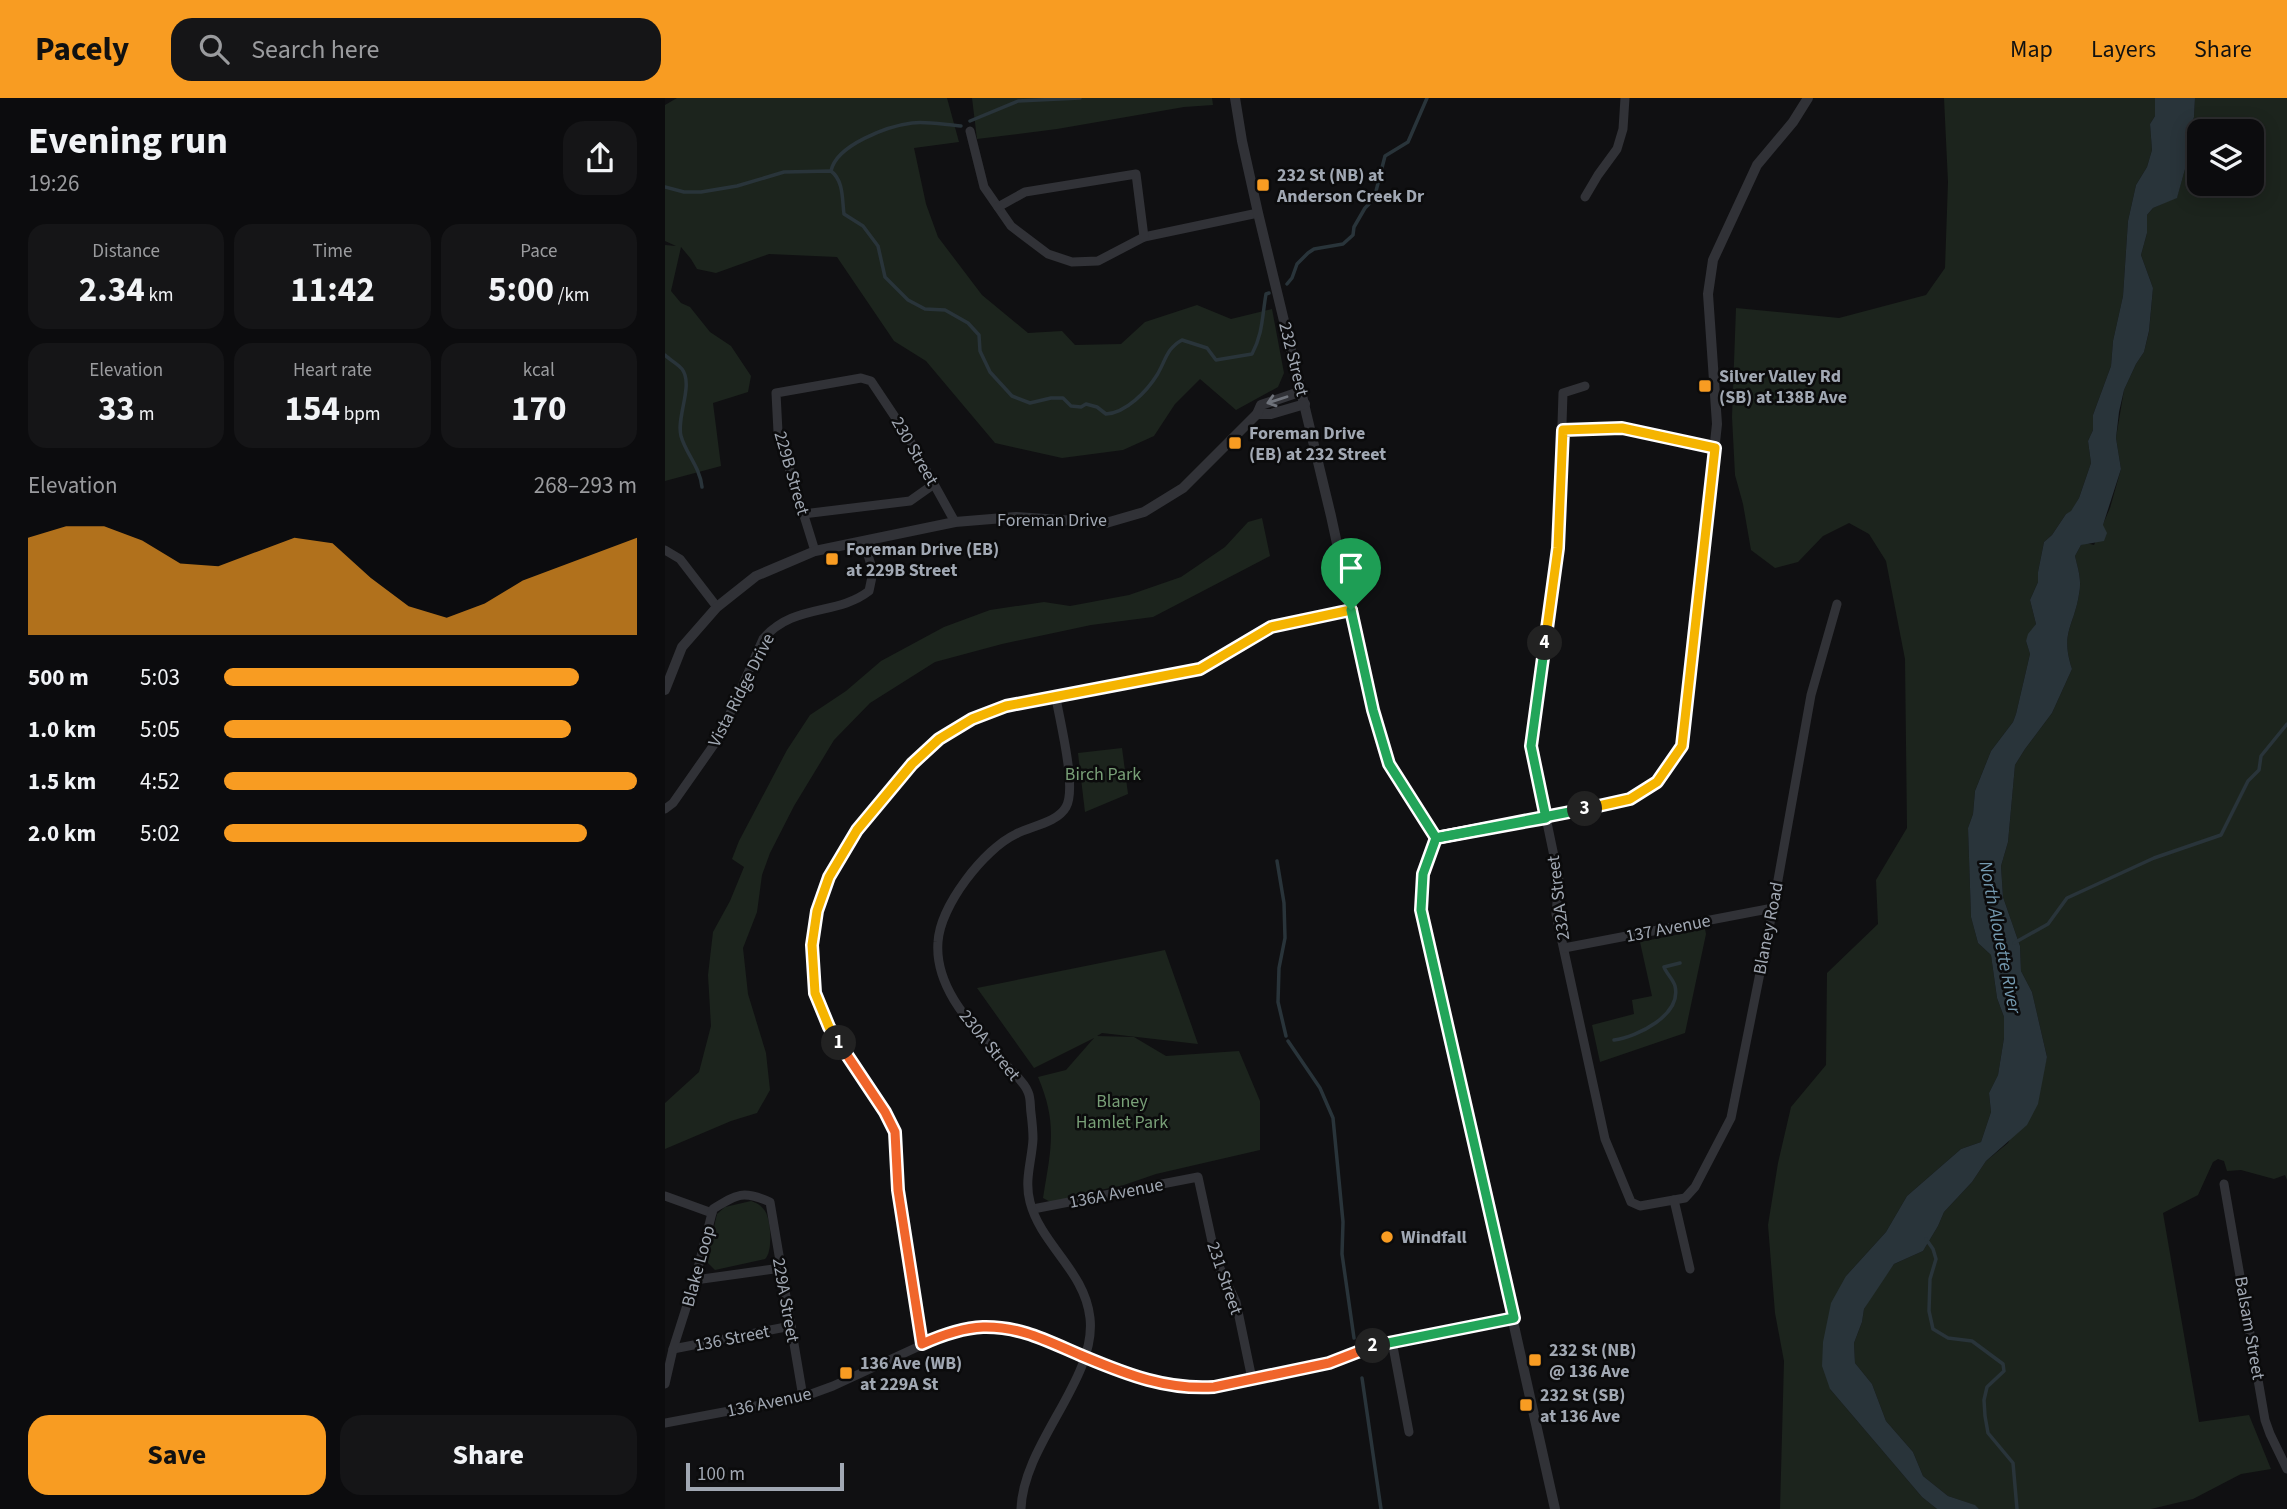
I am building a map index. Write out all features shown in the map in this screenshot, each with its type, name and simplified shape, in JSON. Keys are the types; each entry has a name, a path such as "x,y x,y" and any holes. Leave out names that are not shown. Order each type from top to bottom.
{"street":[{"name":"232 Street","path":"1235,98 1258,213 1302,391 1373,710 1389,764 1436,838"},
{"path":"1585,197 1617,149 1623,129 1625,98"},
{"path":"1555,1509 1421,910 1423,874 1436,838 1630,799 1657,782 1682,746 1717,424 1708,294 1713,260 1757,165 1793,122 1808,98"},
{"path":"970,131 984,187 1011,226 1048,254 1072,262 1098,261 1145,237 1258,213"},
{"path":"998,207 1025,192 1136,174 1145,237"},
{"name":"230 Street","path":"776,393 861,378 871,381 905,432 955,522"},
{"name":"232A Street","path":"1585,386 1563,393 1558,548 1531,746 1559,880 1556,914 1605,1139 1631,1202 1640,1206"},
{"name":"Foreman Drive","path":"665,690 682,647 717,607 756,576 815,551 955,522 1016,517 1106,523 1145,512 1183,488 1257,414 1261,405 1302,391"},
{"name":"229B Street","path":"776,393 778,432 815,551"},
{"path":"1257,414 1271,414 1305,404"},
{"path":"1563,430 1622,428 1715,448"},
{"path":"803,514 910,502 935,484"},
{"name":"Vista Ridge Drive","path":"665,809 673,803 720,736 763,639 771,629 791,617 852,601 869,591 873,572 864,541"},
{"path":"665,550 680,559 717,607"},
{"name":"Blaney Road","path":"1640,1206 1685,1198 1695,1187 1731,1118 1773,908 1811,695 1837,604"},
{"path":"922,1344 898,1190 895,1132 885,1112 829,1027 815,993 812,945 817,911 829,877 857,830 912,764 939,739 972,719 1006,706 1200,669 1271,627 1351,610"},
{"name":"230A Street","path":"1021,1509 1032,1465 1086,1357 1090,1319 1086,1300 1065,1259 1044,1232 1030,1202 1027,1174 1033,1138 1028,1091 950,996 940,966 937,941 946,914 966,880 991,852 1013,835 1058,817 1067,806 1070,783 1056,698"},
{"name":"137 Avenue","path":"1564,948 1773,908"},
{"name":"136A Avenue","path":"1033,1209 1198,1177"},
{"name":"231 Street","path":"1198,1177 1216,1259 1236,1302 1252,1379"},
{"name":"Balsam Street","path":"2224,1184 2265,1420 2287,1469"},
{"name":"Blake Loop","path":"665,1384 713,1209 733,1197 752,1194 770,1202"},
{"path":"665,1196 712,1213"},
{"path":"1674,1200 1690,1269"},
{"name":"229A Street","path":"770,1202 803,1397"},
{"path":"695,1280 781,1268"},
{"name":"136 Avenue","path":"665,1423 803,1397 950,1332 983,1327 1039,1336 1086,1357 1161,1384 1181,1388 1214,1387 1329,1363 1392,1341 1514,1318"},
{"name":"136 Street","path":"673,1349 791,1326"},
{"path":"1392,1341 1409,1432"}],"green space":[{"path":"677,98 947,98 959,142 914,148 926,204 938,237 982,295 1028,333 1062,331 1075,345 1121,344 1145,322 1197,305 1231,319 1272,309 1284,373 1278,387 1236,410 1200,379 1175,404 1154,436 1123,450 1062,458 995,443 926,361 894,341 837,257 769,254 716,273 697,269 681,247 671,291 681,303 690,307 710,332 731,346 751,376 748,392 713,403 721,466 665,481 665,245 676,246 665,241 665,105"},
{"path":"972,98 1212,98 1213,105 1184,107 1057,129 977,139"},
{"path":"1944,98 2155,98 2155,116 2150,124 2152,150 2147,167 2136,185 2128,221 2123,296 2113,341 2111,366 2093,415 2093,430 2088,441 2091,463 2079,498 2071,512 2066,514 2044,542 2038,582 2030,600 2036,624 2026,641 2030,654 2016,714 1991,751 1975,791 1973,814 1968,828 1971,917 1978,943 1991,955 1997,998 2004,1017 2004,1038 1998,1075 1989,1093 1991,1112 1981,1142 1961,1149 1907,1196 1886,1232 1846,1276 1830,1389 1922,1497 1937,1509 1780,1509 1784,1361 1775,1313 1768,1225 1791,1107 1826,1065 1827,973 1878,924 1876,880 1907,828 1905,659 1886,561 1869,534 1849,523 1823,536 1798,562 1775,568 1751,550 1735,475 1732,417 1736,308 1839,318 1926,295 1945,268 1948,182"},
{"path":"2195,98 2287,98 2287,1180 2285,1175 2274,1179 2241,1170 2227,1171 2224,1161 2218,1159 2213,1162 2198,1195 2163,1213 2199,1422 2249,1415 2271,1469 2241,1474 2193,1499 2151,1509 1979,1509 1948,1496 1923,1476 1913,1452 1886,1421 1872,1384 1855,1363 1854,1343 1864,1309 1875,1290 1894,1264 1923,1251 1944,1212 1972,1182 1986,1161 2008,1143 2041,1080 2047,1057 2032,992 2021,971 2020,946 2003,897 2001,866 2008,842 2015,765 2052,713 2072,669 2067,646 2080,584 2075,556 2081,545 2094,545 2110,508 2121,469 2116,438 2124,390 2144,352 2149,332 2153,288 2141,255 2147,233 2147,215 2153,208 2177,197 2187,162 2187,196 2264,196 2264,119 2193,119"},
{"path":"1262,518 1270,556 1153,617 1091,625 935,662 870,703 834,740 794,806 770,853 762,875 757,912 743,948 748,994 766,1053 770,1090 757,1113 665,1149 665,1103 699,1072 711,1026 708,975 713,932 744,867 732,859 787,750 810,715 846,691 881,661 944,627 990,610 1044,602 1070,606 1129,595 1181,577 1225,547 1248,522"},
{"name":"Birch Park","path":"1122,748 1128,794 1085,812 1078,753"},
{"path":"1705,929 1685,1033 1600,1062 1592,1025 1634,1014 1632,1000 1652,996 1640,942"},
{"name":"Blaney Hamlet Park","path":"1165,950 1198,1044 1102,1033 1097,1036 1134,1037 1166,1056 1239,1051 1260,1101 1260,1150 1086,1193 1058,1206 1043,1198 1051,1137 1048,1109 1038,1077 1066,1070 1094,1038 1034,1068 977,988"},
{"path":"751,1201 765,1211 769,1221 768,1255 765,1259 715,1270 708,1263 707,1257 717,1214 725,1207"}],"water":[{"name":"North Alouette River","path":"2155,98 2195,98 2193,119 2187,119 2187,162 2177,198 2153,208 2147,215 2147,233 2141,255 2153,288 2149,331 2144,352 2124,390 2119,412 2116,438 2121,469 2103,525 2107,533 2104,541 2081,545 2075,556 2080,584 2067,646 2072,669 2052,713 2015,765 2008,842 2001,866 2003,897 2020,946 2021,971 2032,992 2047,1057 2038,1104 2027,1125 1986,1161 1972,1182 1944,1212 1923,1251 1894,1264 1864,1309 1854,1343 1855,1363 1872,1384 1886,1421 1913,1452 1923,1476 1948,1496 1975,1505 1979,1509 1937,1509 1922,1497 1830,1389 1822,1366 1823,1342 1831,1303 1846,1276 1886,1232 1907,1196 1961,1149 1981,1142 1991,1112 1989,1093 1998,1075 2004,1038 2004,1017 1997,998 1991,955 1978,943 1971,917 1968,828 1973,814 1975,791 1991,751 2016,714 2030,654 2026,641 2036,624 2030,600 2038,582 2044,542 2079,498 2091,463 2088,441 2093,430 2093,415 2111,366 2113,341 2123,296 2128,221 2136,185 2147,167 2152,150 2150,124 2155,116"}],"waterway":[{"path":"970,121 1018,101 1080,98"},
{"path":"1287,284 1297,264 1308,253 1314,249 1343,244 1353,235 1354,227 1365,208 1374,199 1385,156 1408,142 1427,98"},
{"path":"831,171 842,153 852,145 890,128 918,123 961,126"},
{"path":"665,187 684,192 701,192 737,186 784,172 831,171 840,185 844,214 863,226 878,246 885,277 908,300 925,309 945,310 968,323 979,335 980,351 990,372 1012,396 1030,403 1063,398 1071,406 1081,407 1086,404 1097,407 1106,414 1114,413 1148,388 1169,351 1182,340 1207,348 1216,360 1252,354 1260,332 1266,294 1269,293"},
{"path":"665,355 682,369 685,376 681,436 699,473 702,487"},
{"name":"North Alouette River","path":"2014,943 2048,924 2067,898 2154,858 2221,835 2248,781 2259,770 2261,756 2287,724"},
{"path":"1277,861 1284,903 1285,938 1279,968 1278,1002 1286,1036"},
{"path":"1614,1040 1645,1029 1665,1015 1672,1006 1675,986 1664,967 1680,963"},
{"path":"1288,1041 1320,1088 1333,1118 1343,1222 1342,1254 1354,1338"},
{"path":"1926,1239 1936,1259 1930,1279 1929,1311 1933,1329 1948,1338 1972,1341 2003,1364 2004,1371 1987,1387 1985,1416 1988,1433 2013,1463 2017,1509"},
{"path":"1362,1378 1381,1509"}],"place":[{"name":"232 St (NB) at Anderson Creek Dr","path":"1263,185"},
{"name":"Silver Valley Rd (SB) at 138B Ave","path":"1705,386"},
{"name":"Foreman Drive (EB) at 232 Street","path":"1235,443"},
{"name":"Foreman Drive (EB) at 229B Street","path":"832,559"},
{"name":"Windfall","path":"1387,1237"},
{"name":"232 St (NB) @ 136 Ave","path":"1535,1360"},
{"name":"136 Ave (WB) at 229A St","path":"846,1373"},
{"name":"232 St (SB) at 136 Ave","path":"1526,1405"}],"route":[{"path":"1351,610 1271,627 1200,669 1006,706 972,719 939,739 912,764 857,830 829,877 817,911 812,945 815,993 829,1027 885,1112 895,1132 898,1190 922,1344 950,1332 983,1327 1008,1329 1039,1336 1086,1357 1165,1386 1198,1388 1329,1363 1377,1344 1514,1318 1421,910 1423,874 1436,838 1445,837 1546,818 1630,799 1657,782 1682,746 1715,448 1622,428 1563,430 1558,548 1531,746 1546,818 1436,838 1389,764 1373,710 1351,610"}]}
